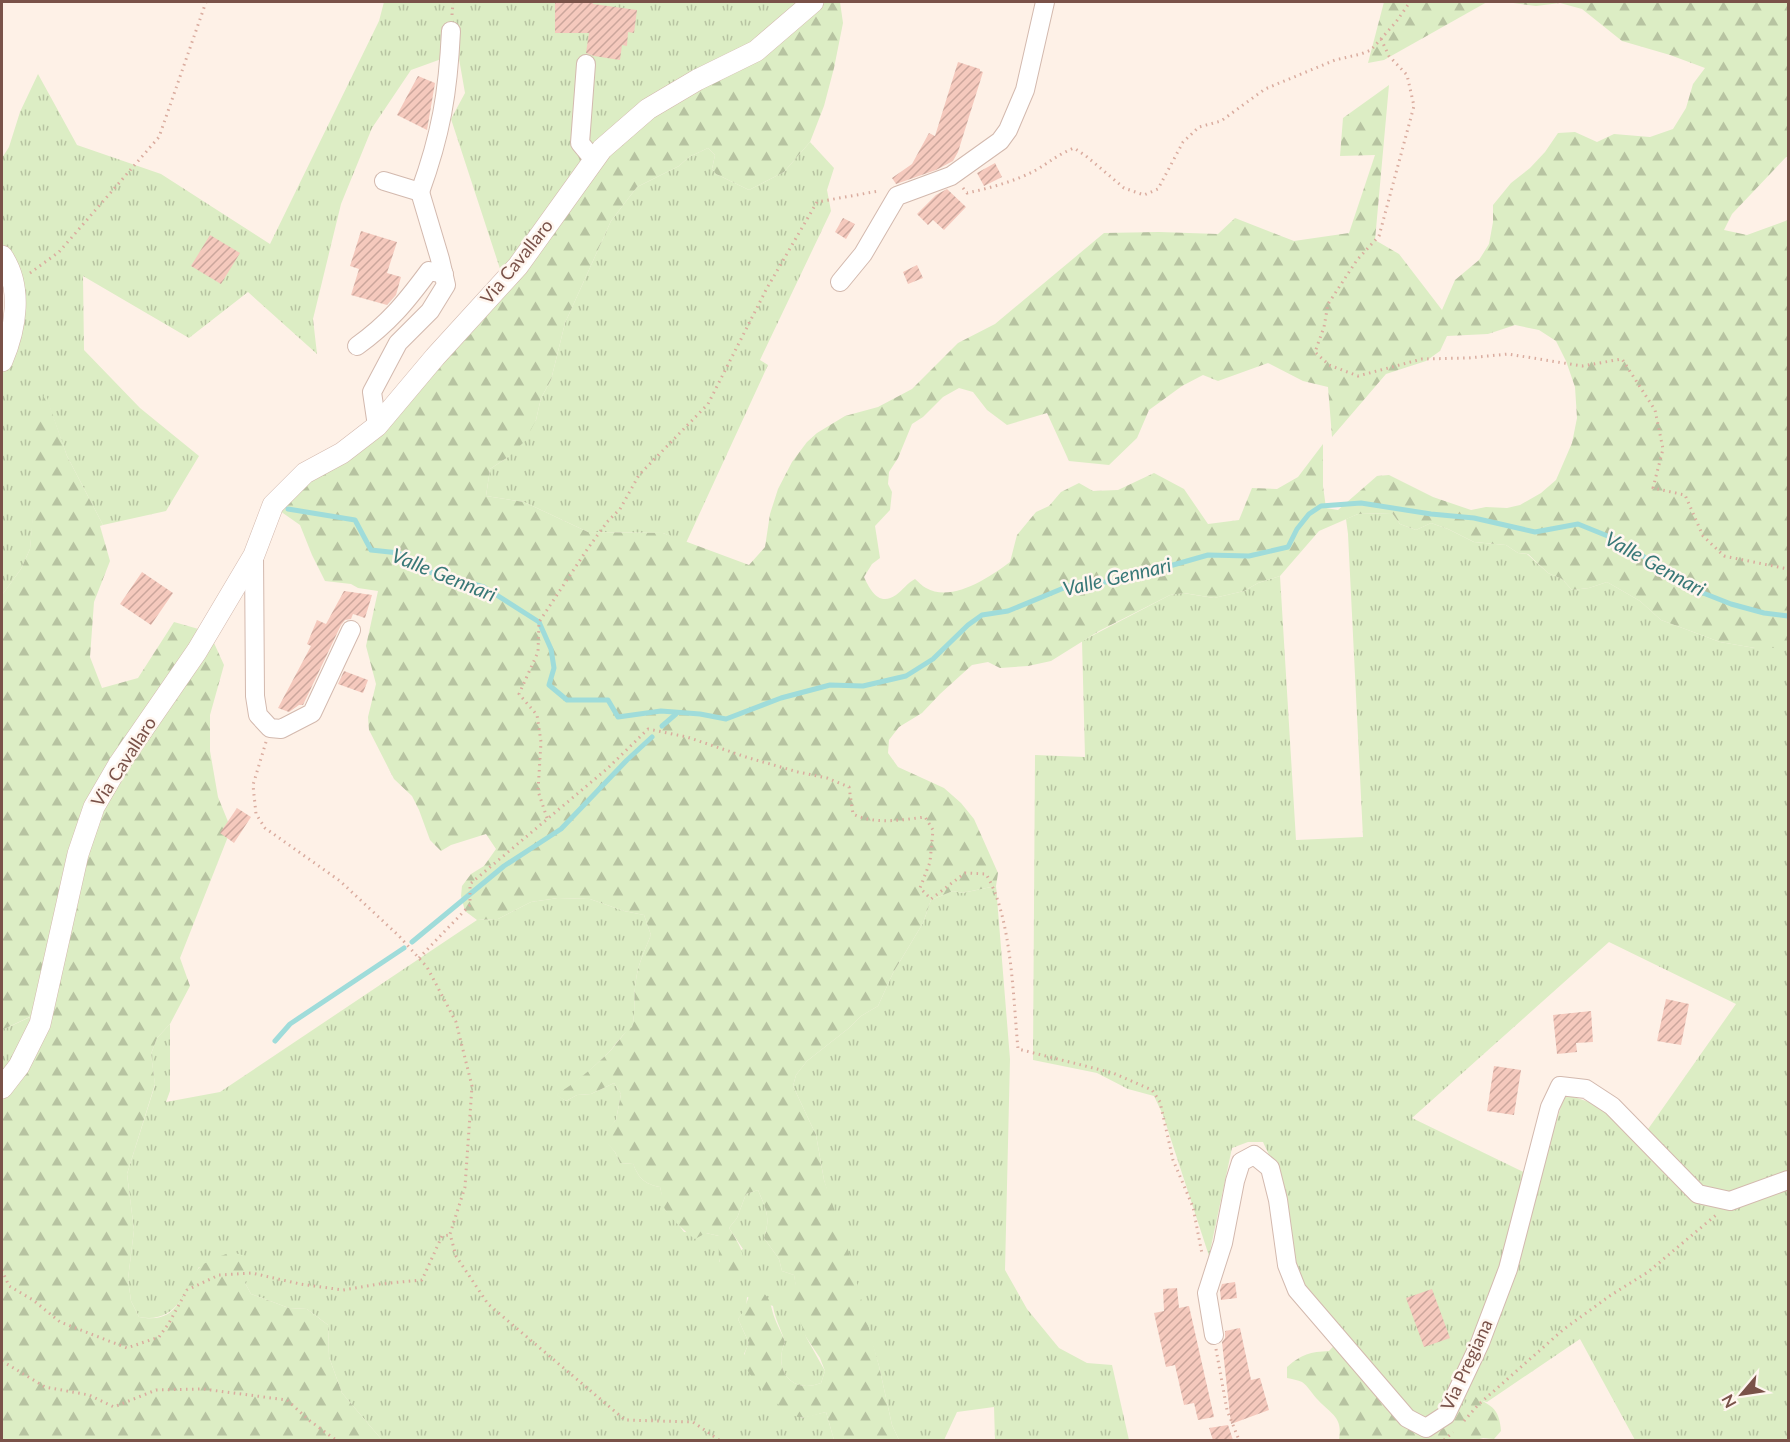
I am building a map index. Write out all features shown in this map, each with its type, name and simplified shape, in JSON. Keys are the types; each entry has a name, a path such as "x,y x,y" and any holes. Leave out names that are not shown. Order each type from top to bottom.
{"street":[{"name":"Via Cavallaro","path":"2,1088 19,1066 40,1024 78,855 94,807 119,764 197,651 254,555 273,505 305,473 342,453 377,426 435,357 518,266 602,148 648,109 697,80 756,51 813,2"},
{"path":"840,282 862,254 897,196 951,176 1000,141 1008,130 1025,90 1045,2"},
{"path":"377,426 372,392 398,343 430,311 446,285 420,192 435,152 443,115 449,76 451,31"},
{"path":"586,64 580,143 594,160"},
{"path":"384,182 420,192"},
{"path":"2,256 14,283 16,305 9,345 2,361"},
{"path":"357,346 403,307 429,271 444,274"},
{"name":"Via Cavallaro","path":"254,555 255,696 258,715 270,728"},
{"path":"270,728 281,729 312,713 351,630"},
{"name":"Via Pregiana","path":"1214,1335 1207,1293 1223,1243 1241,1162 1254,1155 1270,1168 1278,1200 1287,1265 1297,1290 1407,1418 1426,1428 1446,1415 1480,1343 1508,1269 1550,1107 1560,1086 1586,1089 1612,1106 1698,1194 1730,1201"},
{"path":"1730,1201 1788,1180"}],"path":[{"path":"14,283 58,252 159,137 206,2"},
{"path":"951,176 967,193 1036,170 1058,154 1074,148 1125,188 1144,195 1158,189 1183,142 1199,127 1221,121 1265,89 1335,60 1371,50 1410,2"},
{"path":"1381,39 1389,56 1407,75 1414,105 1379,236 1357,260 1328,304 1324,327 1315,352 1329,365 1358,376 1422,359 1508,354 1582,366 1622,359 1655,410 1663,449 1653,488 1686,495 1703,536 1724,556 1788,568"},
{"path":"547,818 538,791 541,742 537,715 519,694 538,652 539,622 593,541 620,509 639,475 708,404 767,288 817,202 882,191 897,196"},
{"path":"270,728 253,785 256,814 265,828 340,881 399,936 427,968 456,1022 472,1086 465,1186 450,1234 456,1256 488,1304 625,1419 693,1422 719,1440"},
{"path":"419,958 470,905 470,884 608,768 648,729 687,737 749,758 827,778 849,787 853,814 866,820 892,821 924,817 933,830 930,862 920,888 931,900 965,873 986,874 995,889 1002,915 1011,968 1018,1048 1113,1073 1152,1089 1160,1102 1173,1160 1193,1208 1201,1251 1214,1274"},
{"path":"1463,1421 1564,1329 1611,1294 1648,1272 1696,1233 1730,1201"},
{"path":"2,1270 9,1286 33,1300 60,1322 127,1348 159,1337 187,1290 219,1275 252,1272 300,1284 343,1290 422,1280 442,1236 450,1234"},
{"path":"1214,1335 1227,1410 1239,1440"},
{"path":"2,1361 45,1387 89,1395 114,1407 156,1390 203,1389 287,1400 336,1440"},
{"path":"1444,1440 1456,1429"}],"green space":[{"path":"384,2 812,2 504,281 451,119 465,93 458,53 411,70 372,128 341,204 313,319 317,354 248,292 189,338 83,276 84,350 140,408 199,456 166,511 103,525 67,456 45,394 30,549 21,569 2,595 2,351 13,315 2,261 2,158 9,147 20,112 38,74 77,145 161,174 270,244 379,21"},
{"path":"812,2 840,2 843,23 824,106 810,142 784,172 749,190 716,174 712,169 715,155 708,148 689,157 679,166 637,187 611,221 565,323 551,380 541,398 536,420 525,441 508,457 490,469 486,496 524,502 588,532 663,533 749,565 765,547 770,514 778,489 792,462 807,442 845,416 878,407 912,389 958,343 995,324 1104,233 1218,234 1235,218 1294,241 1349,233 1375,155 1340,156 1343,118 1389,85 1375,240 1399,254 1442,310 1455,280 1479,260 1489,244 1493,205 1511,183 1545,152 1558,133 1575,132 1597,142 1614,134 1650,137 1673,129 1686,108 1693,84 1705,68 1622,41 1582,9 1560,3 1536,6 1506,2 1788,2 1788,155 1732,214 1724,230 1747,235 1788,220 1788,648 1755,648 1720,642 1661,620 1640,601 1607,582 1589,588 1572,590 1562,579 1548,573 1528,554 1518,553 1506,545 1474,542 1431,523 1416,530 1400,524 1392,513 1358,514 1319,531 1280,576 1258,583 1244,591 1214,598 1184,593 1170,595 1099,631 1051,661 1028,666 1000,668 988,662 972,665 922,713 899,727 889,740 888,753 898,767 944,788 961,803 974,819 998,873 996,886 962,893 953,891 931,900 923,923 893,973 878,1006 861,1016 807,1061 796,1075 793,1086 816,1135 824,1180 847,1246 892,1425 899,1440 834,1440 826,1412 804,1417 792,1414 768,1395 748,1371 744,1359 749,1343 738,1319 755,1287 769,1300 785,1342 781,1361 787,1377 793,1382 810,1386 821,1383 825,1371 820,1358 806,1337 792,1300 796,1288 794,1275 782,1271 779,1259 764,1238 767,1213 758,1190 746,1194 737,1218 729,1228 743,1255 742,1269 732,1283 721,1268 719,1236 706,1233 695,1239 688,1234 666,1211 660,1187 643,1180 633,1164 620,1163 615,1152 606,1142 608,1129 616,1120 621,1094 614,1083 591,1094 577,1095 566,1101 556,1095 597,1064 632,1027 637,974 651,935 644,915 624,911 590,899 558,898 531,902 498,919 477,920 465,911 461,896 462,886 471,874 484,866 496,849 486,834 451,845 441,851 430,840 412,796 394,779 369,730 368,717 376,684 366,646 378,591 358,588 351,584 325,581 300,525 270,504 374,420 640,114 704,80","holes":["1515,325 1539,330 1556,341 1566,361 1575,387 1577,418 1572,443 1556,480 1541,493 1520,505 1471,510 1433,497 1389,475 1377,476 1338,510 1326,508 1323,486 1323,444 1298,477 1277,489 1252,488 1239,520 1208,524 1184,489 1154,473 1118,490 1093,491 1079,483 1061,492 1049,506 1036,512 1017,535 1010,562 970,586 959,590 936,592 915,579 896,595 885,599 872,592 864,577 872,564 880,558 875,526 890,510 892,492 888,484 889,472 898,458 912,424 923,417 943,397 959,388 973,392 987,410 1007,425 1047,413 1069,461 1109,465 1137,438 1149,410 1182,386 1203,375 1218,381 1268,363 1303,381 1328,387 1332,437 1386,374 1426,361 1440,351 1447,336 1488,334"]},
{"path":"1384,2 1487,2 1384,60 1368,63"},
{"path":"810,142 834,168 827,190 831,211 760,360 768,365 686,543 663,533 588,532 524,502 486,496 490,469 508,457 536,420 541,398 551,380 565,323 611,221 637,187 679,166 689,157 708,148 715,155 712,169 716,174 749,190 784,172"},
{"path":"45,392 67,456 103,525 100,526 110,561 94,602 90,657 102,688 138,678 174,622 209,632 224,665 210,715 210,751 218,797 231,829 180,958 190,986 170,1024 157,1038 151,1054 155,1084 127,1174 134,1230 128,1279 131,1301 139,1317 163,1316 178,1305 201,1266 231,1252 246,1256 252,1268 245,1283 251,1294 289,1308 307,1309 328,1325 329,1357 342,1393 382,1440 2,1440 2,1087 38,1013 2,1030 2,595 21,569 30,549 34,499 34,428"},
{"path":"1392,513 1400,524 1416,530 1431,523 1474,542 1506,545 1518,553 1527,554 1548,573 1562,579 1572,590 1589,588 1607,582 1640,601 1661,620 1720,642 1755,648 1788,648 1788,1440 1635,1440 1580,1339 1487,1402 1479,1400 1448,1418 1419,1421 1304,1287 1294,1259 1275,1168 1263,1142 1248,1142 1232,1148 1209,1256 1163,1115 1154,1096 1128,1089 1097,1073 1033,1060 1035,755 1085,757 1082,641 1170,595 1183,593 1214,598 1244,591 1258,583 1280,576 1296,840 1363,837 1346,519 1358,514","holes":["1609,942 1736,1004 1639,1142 1598,1105 1565,1094 1538,1179 1412,1118"]},
{"path":"996,886 1010,1059 1005,1270 1027,1309 1059,1348 1087,1363 1112,1365 1129,1440 995,1440 994,1407 957,1412 944,1440 899,1440 892,1425 879,1366 824,1180 816,1135 793,1086 796,1075 807,1061 861,1016 878,1006 893,973 923,923 931,900 953,891 962,893"},
{"path":"558,898 590,899 624,911 644,915 651,935 637,974 632,1028 591,1069 557,1095 566,1101 577,1095 591,1094 614,1083 621,1094 616,1120 608,1130 607,1142 620,1163 633,1164 643,1180 660,1187 666,1211 684,1232 719,1236 719,1262 743,1249 729,1228 737,1218 746,1194 758,1190 767,1213 764,1238 779,1259 782,1271 794,1275 806,1337 825,1371 821,1383 810,1386 793,1382 787,1377 781,1361 785,1342 773,1306 747,1297 746,1309 738,1319 749,1343 744,1354 801,1418 826,1412 834,1440 382,1440 342,1393 329,1357 328,1325 307,1309 289,1308 251,1294 245,1283 199,1267 184,1296 170,1311 162,1316 139,1317 131,1301 128,1279 134,1230 127,1174 155,1085 151,1054 157,1038 170,1024 170,1091 166,1102 220,1092 477,920 498,919 531,902"},
{"path":"39,1013 2,1087 2,1030"},
{"path":"1343,1336 1417,1420 1449,1417 1460,1410 1471,1394 1492,1407 1498,1416 1501,1431 1494,1439 1476,1440 1339,1440 1338,1421 1304,1384 1287,1378 1287,1367 1306,1355 1329,1351"}],"building":[{"path":"555,2 593,2 593,4 637,10 634,33 628,32 627,46 622,45 620,60 586,53 589,33 555,33"},
{"path":"958,62 983,72 958,152 953,161 936,170 896,184 892,178 912,164 929,133 935,136"},
{"path":"418,76 435,83 427,130 397,115"},
{"path":"995,163 1002,177 984,186 977,173"},
{"path":"947,189 966,207 944,230 933,220 928,225 917,214 936,195"},
{"path":"843,218 855,224 846,239 835,232"},
{"path":"361,231 397,242 387,273 401,277 396,295 387,305 351,295 359,269 350,266"},
{"path":"210,235 240,253 221,284 191,266"},
{"path":"917,265 923,278 908,284 903,272"},
{"path":"142,572 173,593 151,625 120,604"},
{"path":"344,591 372,595 365,618 353,614 351,619 345,620 341,625 303,705 289,712 278,708 311,646 307,644 317,620 326,624"},
{"path":"344,671 368,680 363,693 338,684"},
{"path":"237,808 251,817 234,843 220,833"},
{"path":"1666,999 1689,1004 1681,1045 1657,1041"},
{"path":"1591,1011 1593,1042 1576,1043 1577,1052 1557,1054 1553,1015"},
{"path":"1494,1066 1521,1070 1514,1115 1487,1111"},
{"path":"1235,1282 1237,1298 1221,1300 1222,1284"},
{"path":"1177,1288 1179,1308 1189,1306 1214,1417 1198,1420 1194,1403 1184,1405 1175,1365 1166,1367 1154,1313 1164,1311 1163,1289"},
{"path":"1432,1289 1450,1338 1424,1347 1406,1298"},
{"path":"1240,1328 1251,1380 1260,1378 1269,1410 1231,1424 1222,1342 1225,1338 1225,1331"},
{"path":"1228,1425 1233,1440 1213,1440 1209,1428"}],"waterway":[{"name":"Valle Gennari","path":"288,509 355,520 371,550 399,553 422,570 484,587 539,622 551,649 554,668 549,685 567,700 608,700 618,717 661,711 726,719 781,698 830,685 863,686 906,676 933,659 968,625 982,615 1008,611 1071,585 1117,581 1208,555 1249,556 1288,547 1297,529 1309,514 1321,506 1361,503 1474,518 1535,532 1578,524 1620,541 1693,589 1731,604 1764,613 1788,616"},
{"path":"662,726 676,714"},
{"path":"412,942 504,866 561,829 652,737"},
{"path":"275,1041 290,1024 404,948"}]}
